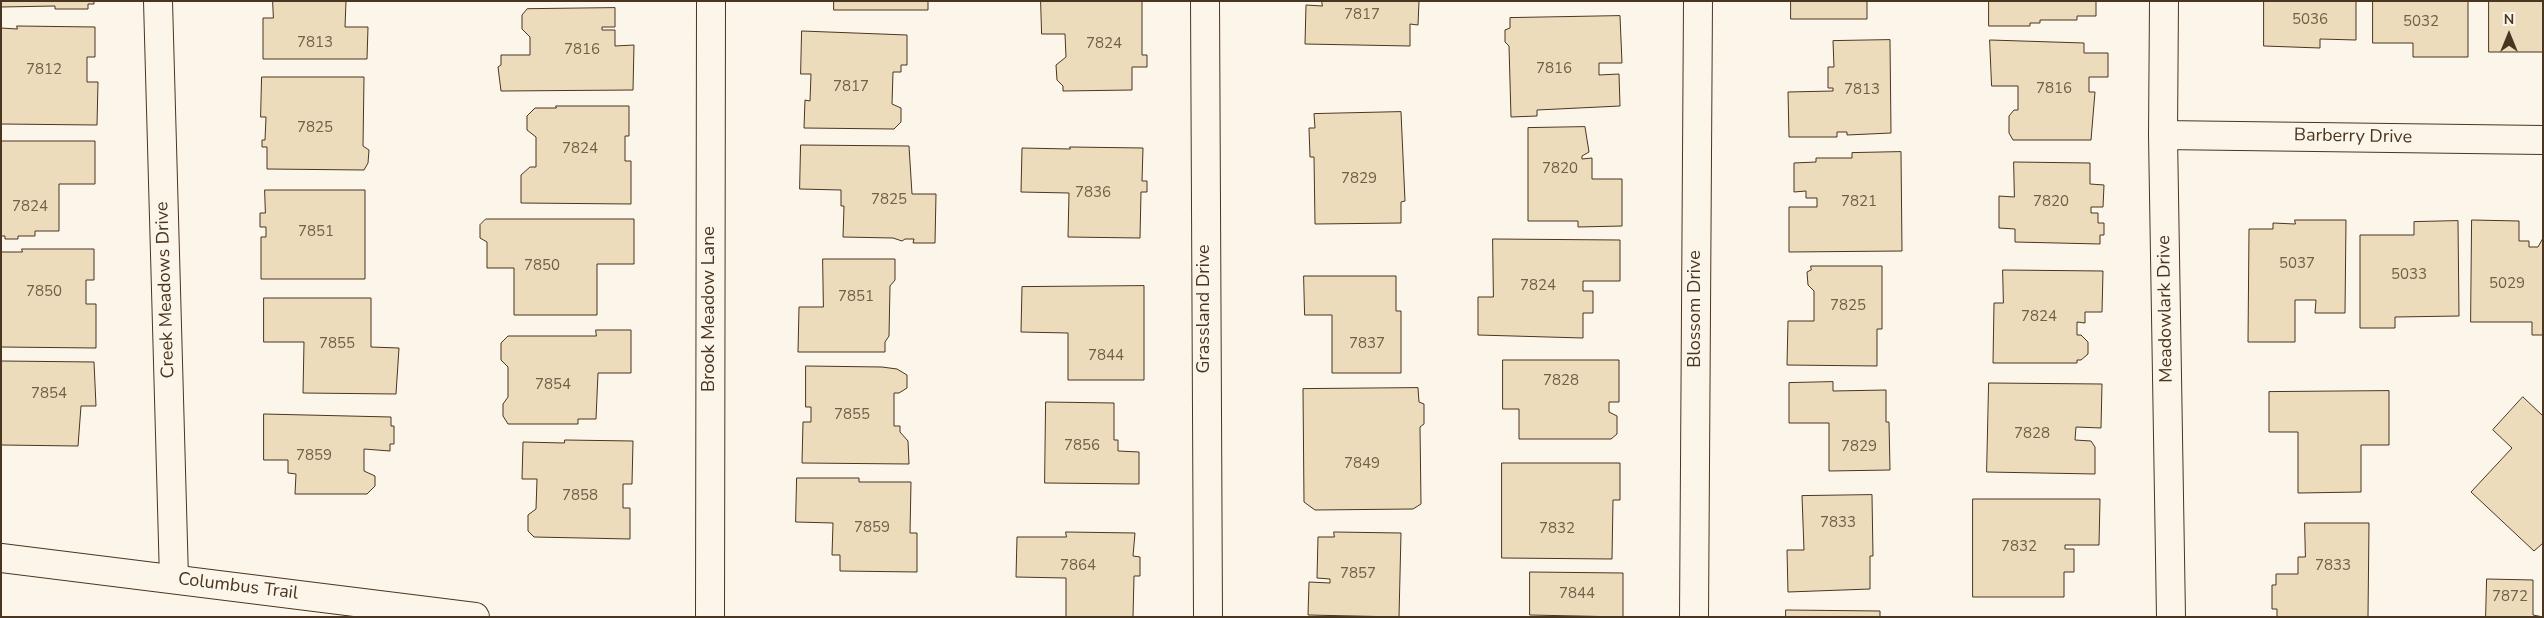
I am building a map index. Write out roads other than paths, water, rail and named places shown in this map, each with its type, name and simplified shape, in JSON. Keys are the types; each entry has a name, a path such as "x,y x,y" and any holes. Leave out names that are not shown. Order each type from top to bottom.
{"street":[{"name":"Creek Meadows Drive","path":"158,1 174,579"},
{"name":"Brook Meadow Lane","path":"710,617 711,1"},
{"name":"Grassland Drive","path":"1205,1 1208,617"},
{"name":"Blossom Drive","path":"1694,617 1698,1"},
{"name":"Meadowlark Drive","path":"2164,1 2163,134 2171,617"},
{"name":"Barberry Drive","path":"2163,134 2543,140"},
{"name":"Columbus Trail","path":"1,558 475,617"}]}
